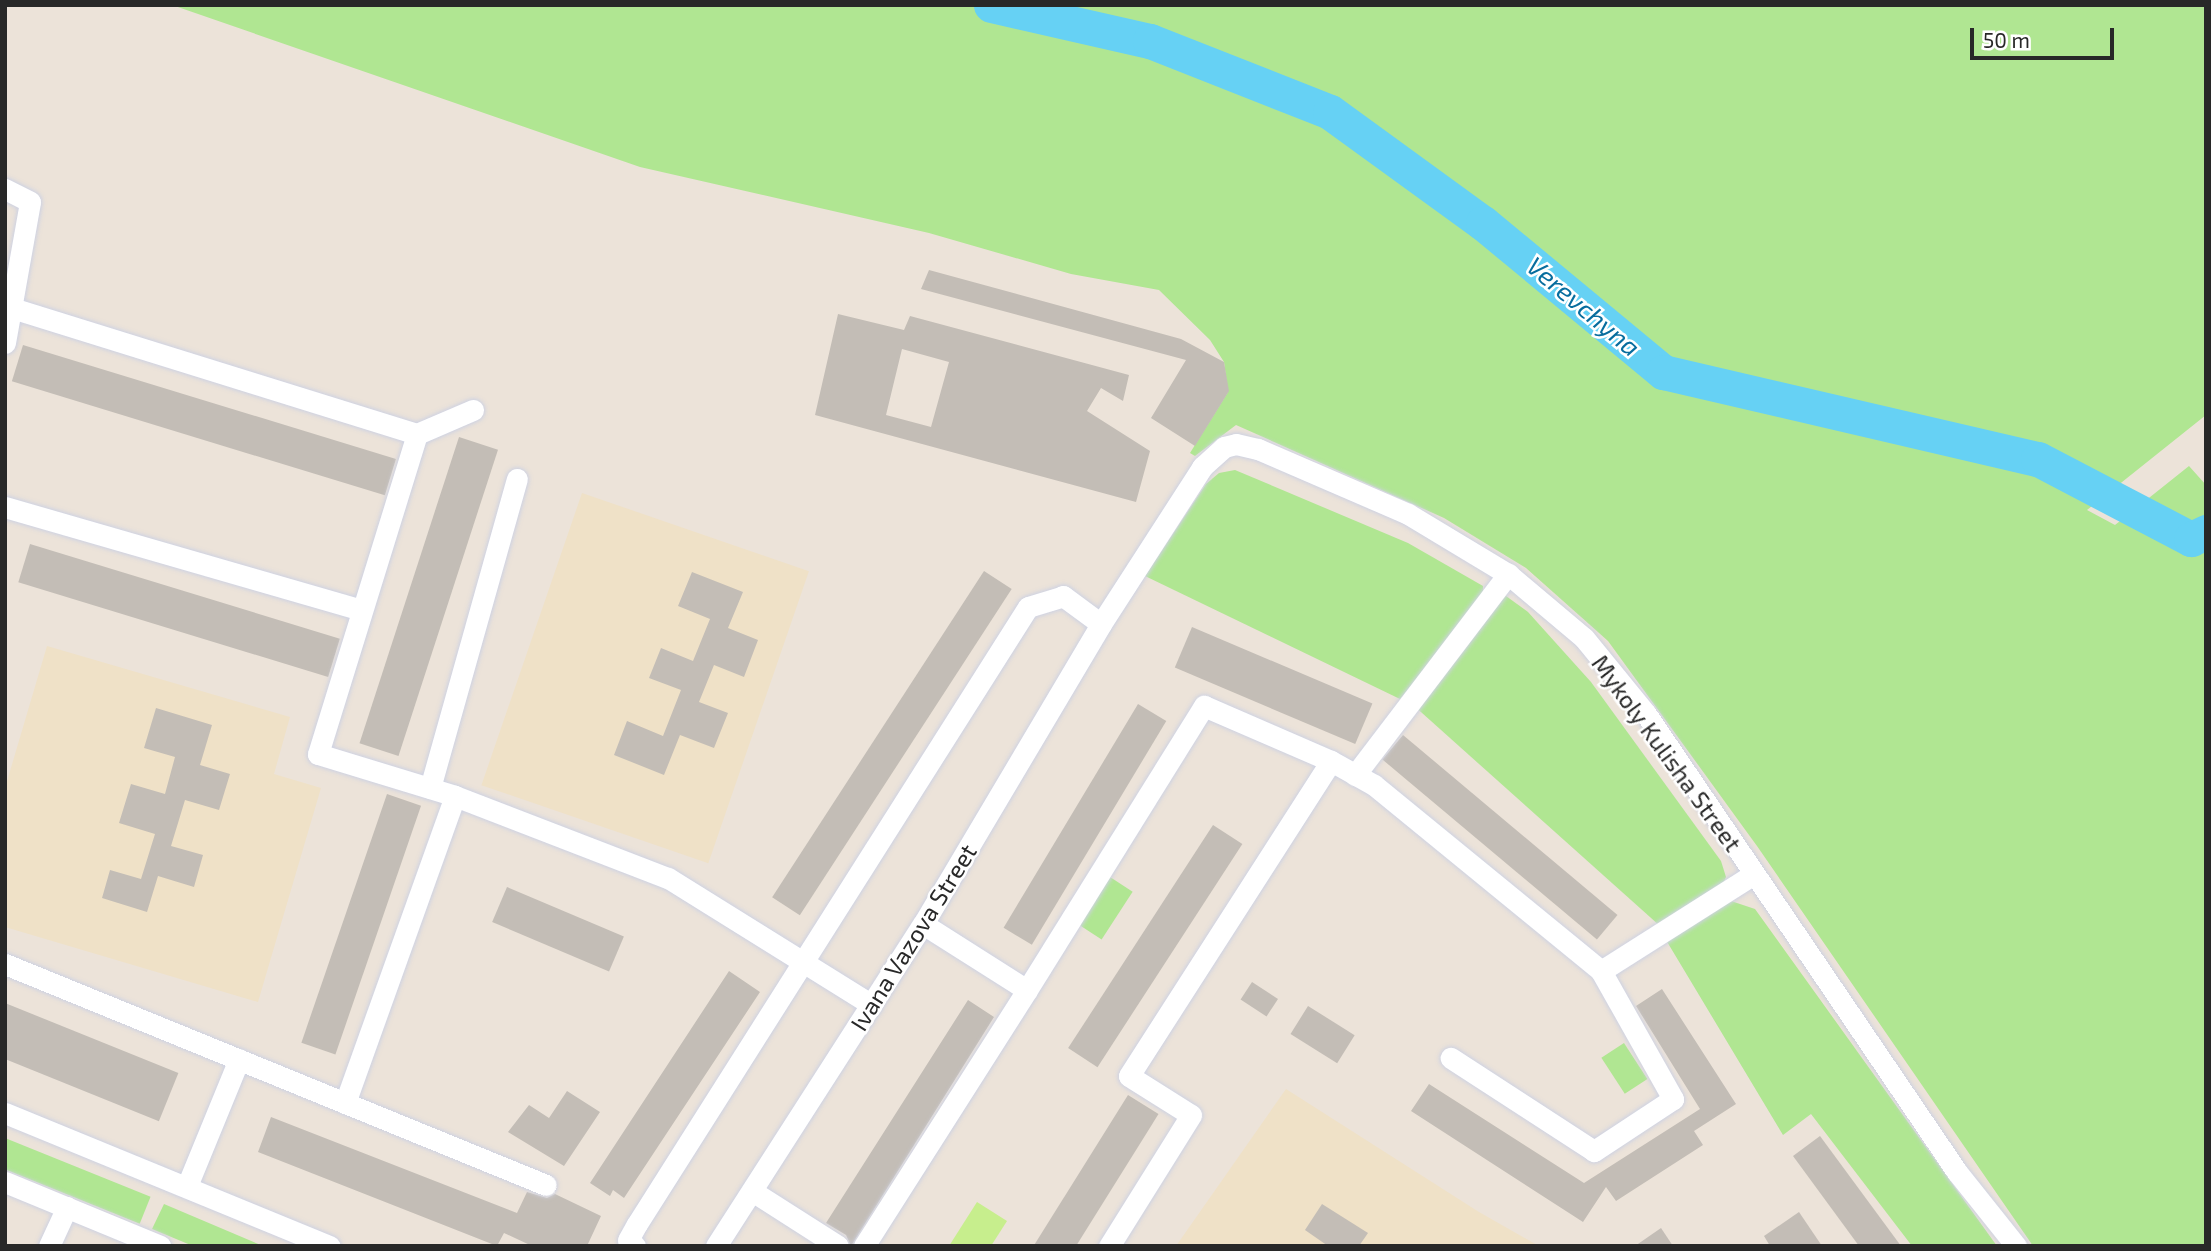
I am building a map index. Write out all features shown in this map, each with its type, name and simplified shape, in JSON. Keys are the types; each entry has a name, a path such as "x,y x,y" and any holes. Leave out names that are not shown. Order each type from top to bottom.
{"street":[{"path":"5,190 30,201 5,343"},
{"path":"12,308 417,434 473,411"},
{"path":"417,434 318,754 455,796 668,878 872,1005"},
{"name":"Mykoly Kulisha Street","path":"1101,624 1202,467 1224,447 1236,444 1258,449 1408,514 1508,574 1584,638 1646,714 1957,1172 2016,1246"},
{"path":"430,788 517,479"},
{"path":"5,507 361,610"},
{"path":"1355,775 1508,574"},
{"path":"635,1246 628,1240 637,1224 1028,607 1063,596 1101,624"},
{"name":"Ivana Vazova Street","path":"716,1246 923,924 1101,624"},
{"path":"864,1246 1204,706 1331,761 1355,775 1601,971 1673,1099 1594,1151 1451,1058"},
{"path":"1110,1246 1191,1115 1129,1076 1331,761"},
{"path":"345,1103 455,796"},
{"path":"1601,971 1754,874"},
{"path":"923,924 1027,990"},
{"path":"5,964 546,1185"},
{"path":"187,1186 239,1059"},
{"path":"5,1114 330,1246"},
{"path":"5,1182 160,1246"},
{"path":"752,1191 838,1246"},
{"path":"49,1246 67,1207"}],"shaded area":[{"path":"582,493 809,571 708,863 481,785"},
{"path":"47,646 290,717 274,774 321,788 258,1002 5,927 5,788"},
{"path":"1286,1089 1479,1212 1539,1246 1176,1246"}],"green space":[{"path":"172,5 2206,5 2206,415 2087,510 2115,525 2189,466 2206,485 2206,1246 2033,1246 1757,846 1608,641 1526,568 1444,518 1236,425 1195,456 1190,453 1228,392 1224,362 1210,340 1159,290 1071,274 929,233 640,167"},
{"path":"1235,470 1408,543 1483,586 1483,598 1400,699 1145,576 1206,484 1219,473"},
{"path":"1506,596 1528,612 1591,682 1721,861 1726,877 1721,888 1660,926 1412,704 1493,602"},
{"path":"1110,877 1133,892 1102,940 1079,925"},
{"path":"1731,901 1755,909 1997,1246 1912,1246 1811,1114 1783,1135 1666,940"},
{"path":"1624,1043 1647,1079 1625,1094 1601,1058"},
{"path":"5,1138 151,1197 140,1224 5,1169"},
{"path":"977,1202 1007,1221 991,1246 949,1246"},
{"path":"164,1204 263,1246 193,1246 152,1229"}],"building":[{"path":"929,270 1181,339 1224,362 1229,391 1195,446 1151,418 1186,360 921,289"},
{"path":"838,314 904,330 910,316 1129,375 1123,401 1101,388 1087,411 1150,451 1136,502 815,415","holes":["902,349 949,362 931,427 886,415"]},
{"path":"23,345 396,459 385,495 12,381"},
{"path":"459,437 498,450 398,756 359,743"},
{"path":"30,544 340,639 328,677 18,582"},
{"path":"984,571 1012,589 800,915 772,897"},
{"path":"692,572 743,592 728,628 758,640 744,677 714,665 699,702 728,713 714,748 680,735 664,775 614,755 627,721 663,736 681,690 649,678 661,648 693,661 710,619 678,606"},
{"path":"1192,627 1372,704 1355,744 1175,668"},
{"path":"1138,704 1166,721 1032,945 1004,928"},
{"path":"156,708 212,725 200,765 230,774 219,810 185,800 171,846 203,855 194,887 158,876 147,912 102,898 110,870 141,879 155,834 119,823 131,784 165,794 175,757 144,748"},
{"path":"1403,735 1617,915 1597,939 1382,760"},
{"path":"387,794 421,806 335,1054 301,1043"},
{"path":"1213,825 1242,844 1097,1067 1068,1048"},
{"path":"507,887 624,937 609,972 492,922"},
{"path":"729,971 760,992 624,1198 613,1190 610,1196 590,1183"},
{"path":"1252,982 1278,999 1267,1016 1241,1000"},
{"path":"1662,989 1736,1104 1694,1131 1703,1145 1616,1201 1606,1187 1583,1222 1411,1111 1429,1084 1584,1183 1700,1109 1636,1006"},
{"path":"968,1000 994,1017 851,1246 846,1235 826,1223"},
{"path":"5,1003 178,1073 159,1121 5,1059"},
{"path":"1308,1006 1355,1035 1337,1063 1291,1034"},
{"path":"567,1091 600,1112 564,1166 508,1132 529,1105 549,1118"},
{"path":"1128,1095 1159,1114 1076,1246 1034,1245"},
{"path":"271,1117 517,1213 527,1192 547,1198 555,1194 601,1216 587,1246 532,1246 504,1233 497,1246 258,1152"},
{"path":"1820,1136 1901,1246 1859,1246 1793,1156"},
{"path":"1322,1204 1368,1233 1359,1246 1328,1246 1305,1230"},
{"path":"1799,1212 1822,1246 1770,1246 1764,1236"},
{"path":"1661,1228 1673,1246 1635,1246"}],"waterway":[{"name":"Verevchyna","path":"991,5 1150,41 1330,112 1483,223 1663,372 2038,459 2191,539 2206,532"}]}
